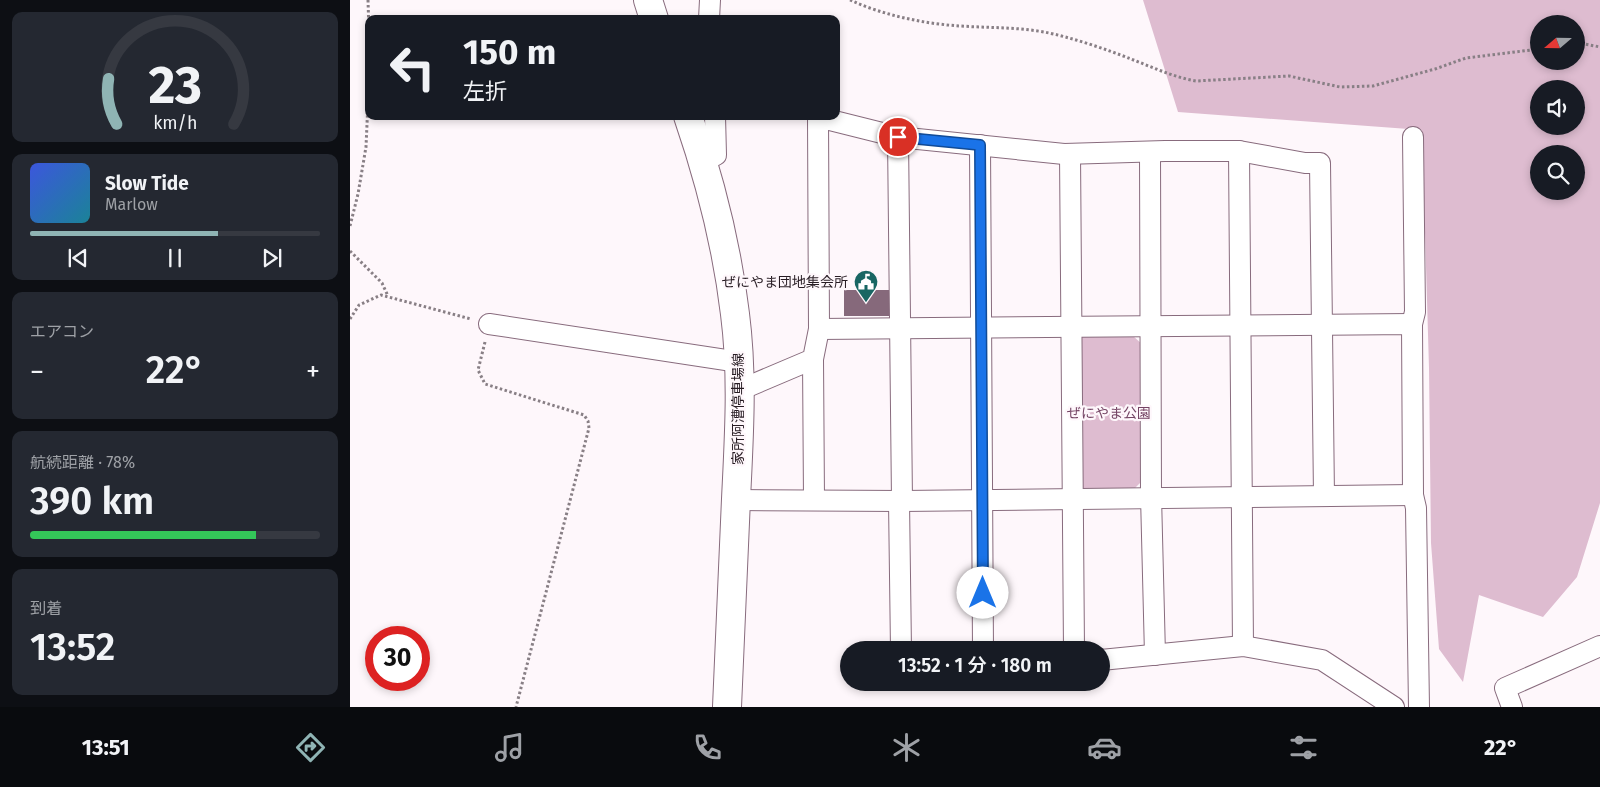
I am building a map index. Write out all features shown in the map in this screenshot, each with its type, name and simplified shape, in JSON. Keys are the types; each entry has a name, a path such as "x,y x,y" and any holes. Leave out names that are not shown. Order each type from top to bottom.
{"main road":[{"path":"648,0 653,15"},
{"name":"家所阿漕停車場線","path":"689,120 702,162 728,266 739,362 740,390 727,707"}],"street":[{"path":"709,15 710,0"},
{"path":"702,162 716,154 715,120"},
{"path":"814,500 813,359 819,329 818,120"},
{"path":"830,120 898,137 1070,154 1239,151 1304,163 1320,163 1324,496"},
{"path":"898,137 901,329 901,641"},
{"path":"1413,137 1415,312 1412,324 1413,495 1416,508 1419,707"},
{"path":"980,145 983,499 982,641"},
{"path":"1239,151 1242,326 1243,646"},
{"path":"1150,152 1151,496 1154,655"},
{"path":"1070,154 1074,641"},
{"path":"489,324 739,362"},
{"path":"819,329 1150,328 1412,324"},
{"path":"740,390 813,359"},
{"path":"736,500 901,501 1151,496 1413,495"},
{"path":"1110,659 1243,646 1322,660 1394,707"},
{"path":"1512,707 1505,688 1600,646"}],"path":[{"path":"368,0 368,15"},
{"path":"850,0 866,7 927,22 960,26 1006,27 1045,32 1122,55 1181,78 1196,81 1289,76 1340,87 1373,86 1435,70 1466,58 1530,50"},
{"path":"1585,44 1600,47"},
{"path":"350,226 366,147 367,120"},
{"path":"350,250 382,282 389,297"},
{"path":"350,319 366,300 381,295 489,324 478,370 485,384 584,415 588,421 589,428 516,707"}],"green space":[{"path":"1143,0 1600,0 1600,503 1577,577 1543,617 1479,595 1463,682 1439,649 1431,543 1429,368 1422,130 1178,112"},
{"name":"ぜにやま公園","path":"1133,336 1143,345 1143,480 1135,488 1083,489 1077,483 1081,337"}],"building":[{"name":"ぜにやま団地集会所","path":"844,290 889,290 889,316 844,316"}],"place":[{"name":"ぜにやま団地集会所","path":"866,303"}],"route":[{"path":"898,137 980,145 983,593"}]}
